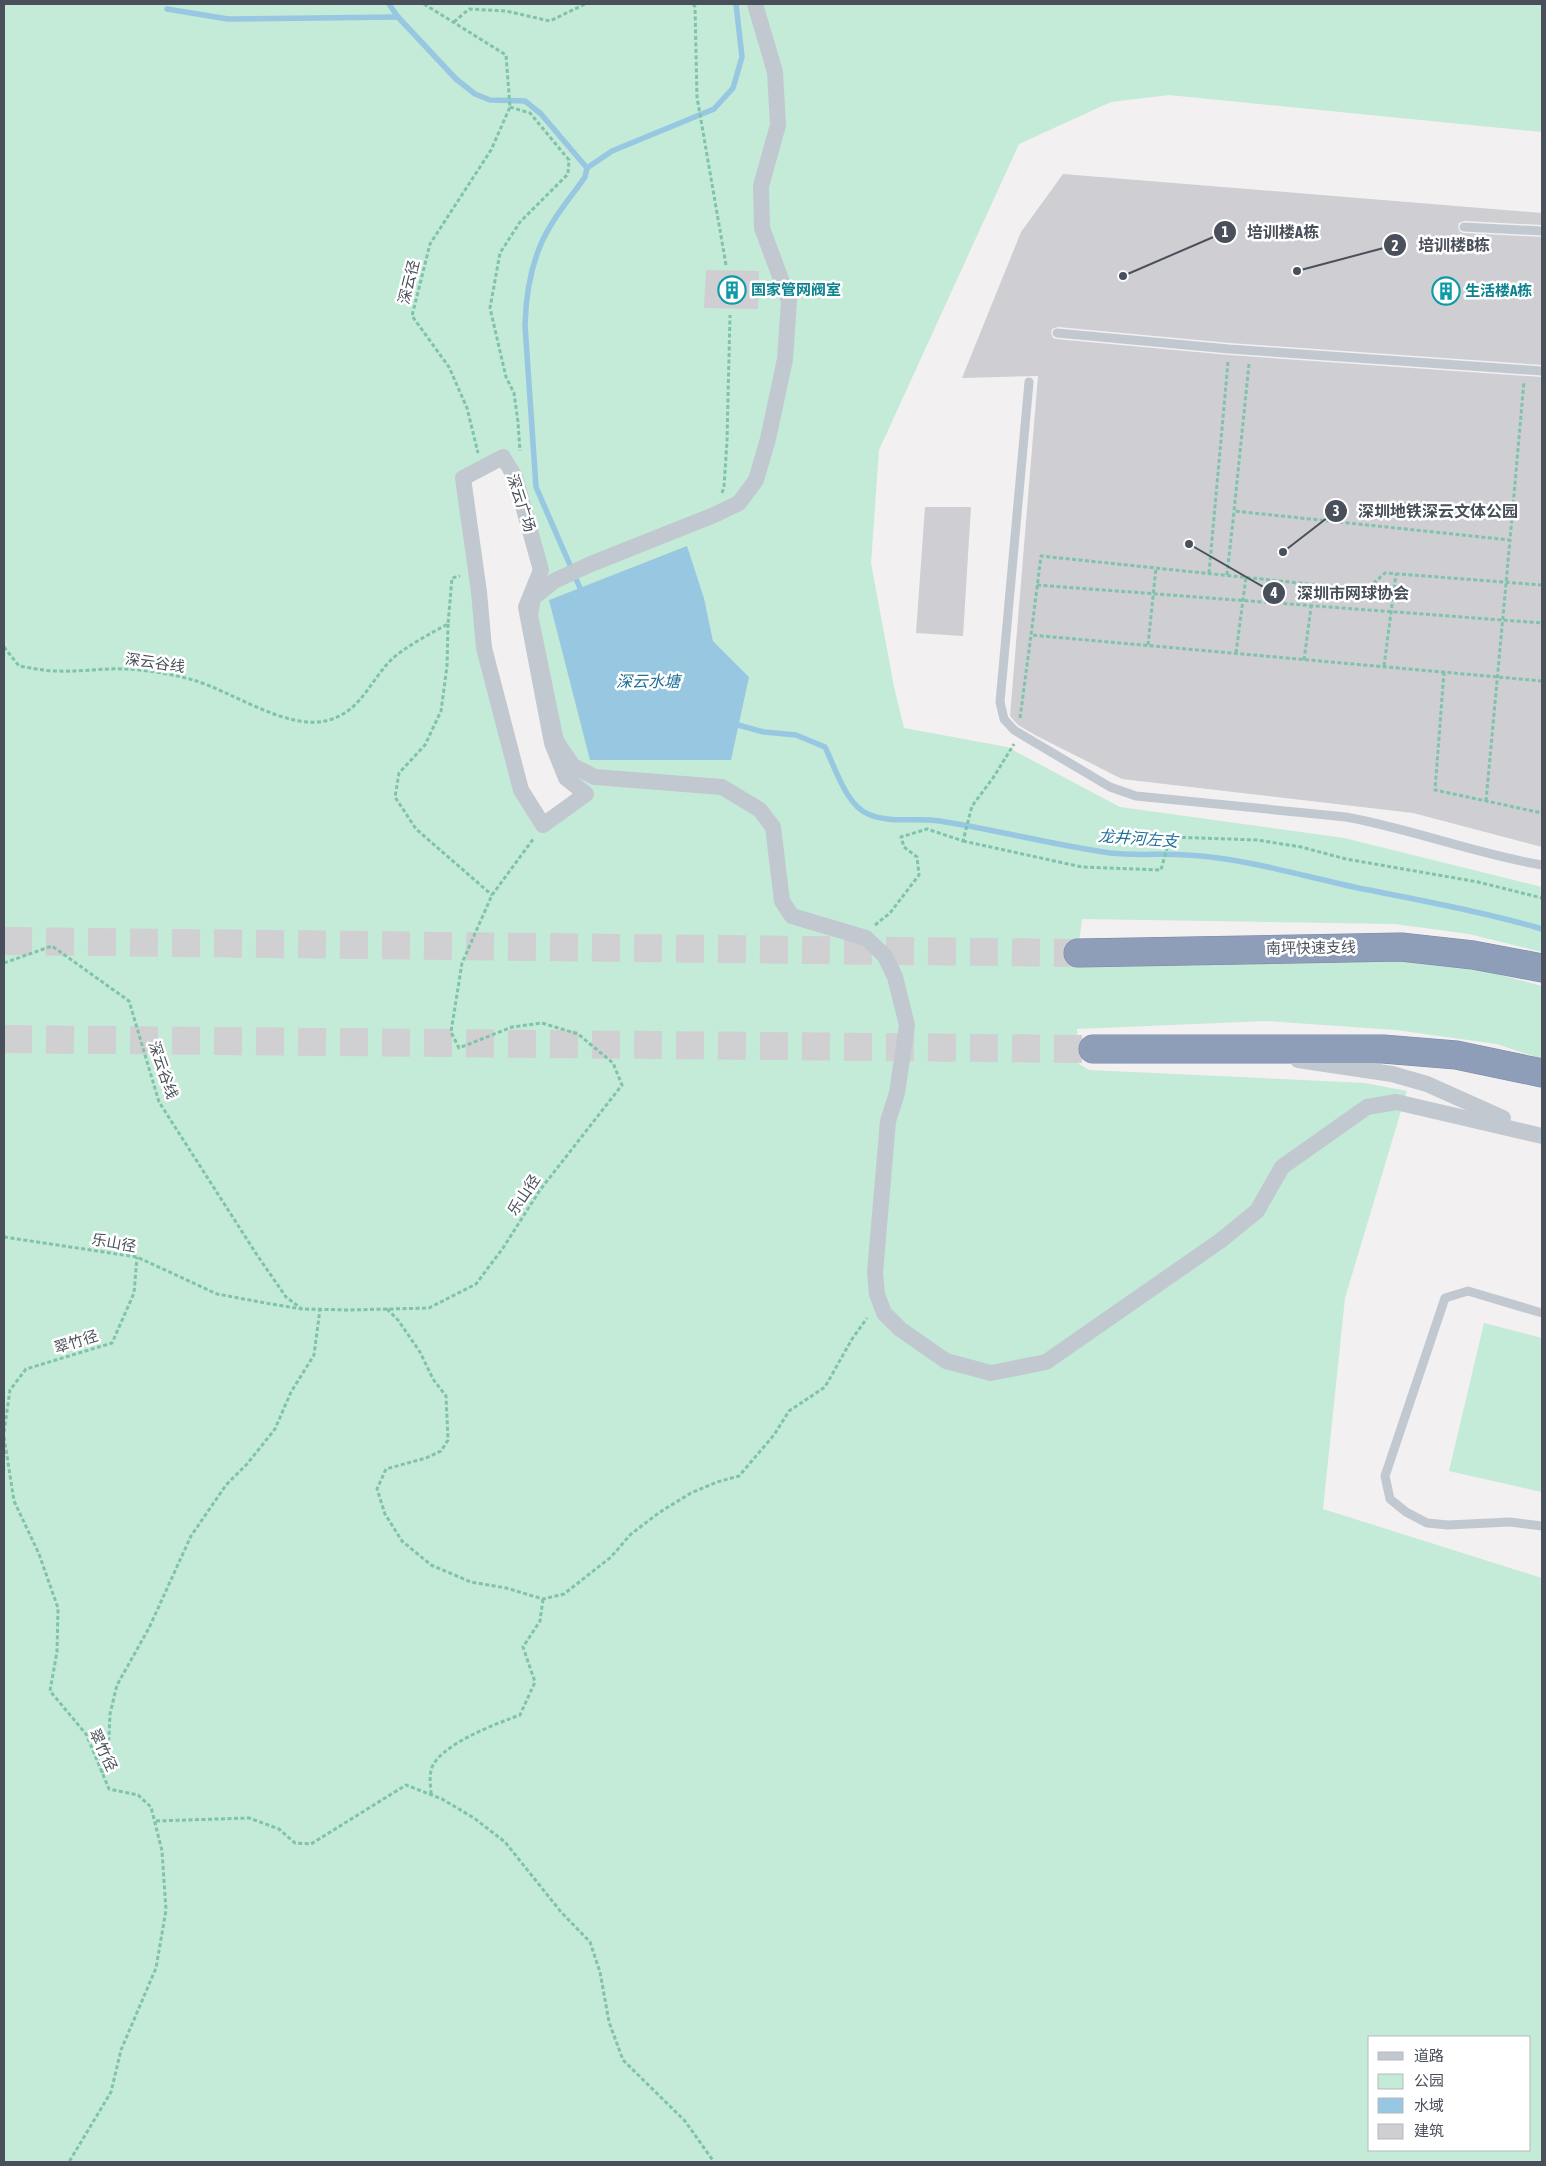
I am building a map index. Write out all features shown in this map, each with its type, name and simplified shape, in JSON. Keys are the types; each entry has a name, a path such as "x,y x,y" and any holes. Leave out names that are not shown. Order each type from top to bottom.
{"highway":[{"name":"南坪快速支线","path":"1078,953 1401,947 1474,955 1542,968"},
{"path":"1093,1049 1383,1049 1456,1056 1542,1074"}],"street":[{"path":"755,4 775,72 778,126 761,186 762,228 789,301 785,359 768,439 756,480 739,503 554,581 533,598 530,615 556,741 573,766 595,777 722,787 760,810 773,826 782,901 792,916 866,938 885,956 892,970 908,1025 897,1093 888,1122 874,1273 877,1294 884,1313 900,1329 946,1361 991,1373 1046,1362 1220,1241 1258,1211 1282,1167 1367,1108 1396,1102 1542,1136"},
{"name":"深云广场","path":"503,458 515,477 541,570 526,607 552,743 566,778 586,794 543,825 521,790 484,648 479,592 463,478 482,468 503,458"},
{"path":"1224,1050 1392,1074 1427,1084 1542,1136"}],"lane":[{"path":"1464,227 1542,231"},
{"path":"1057,333 1251,351 1542,372"},
{"path":"1030,382 1000,702 1004,719 1014,730 1110,787 1136,796 1363,820 1514,860 1542,865"},
{"path":"1542,1313 1468,1291 1445,1298 1385,1476 1390,1499 1406,1512 1427,1523 1448,1525 1510,1522 1542,1526"}],"path":[{"path":"424,4 506,54 510,107 530,113 569,160 568,174 520,222 500,252 490,308 506,377 514,393 520,461 515,477"},
{"path":"454,22 469,9 506,11 550,21 586,4"},
{"path":"693,4 695,7 696,97 726,265"},
{"name":"深云径","path":"482,468 467,408 449,367 412,316 430,244 491,150 510,107"},
{"path":"714,515 724,487 730,315"},
{"path":"1209,573 1229,349"},
{"path":"1227,575 1251,351"},
{"path":"1486,801 1525,370"},
{"path":"1234,512 1510,540"},
{"path":"1020,720 1041,556 1366,590 1385,573 1542,585"},
{"path":"1148,645 1156,568"},
{"path":"475,572 452,578 447,658 441,711 425,745 399,773 395,797 416,829 492,895"},
{"path":"1384,666 1396,574"},
{"path":"1236,654 1246,577"},
{"path":"1304,660 1314,584"},
{"path":"1037,585 1542,623"},
{"name":"深云谷线","path":"4,647 19,666 56,671 125,669 173,676 220,689 255,707 285,717 313,722 330,720 355,707 391,660 448,624"},
{"path":"1032,635 1542,680"},
{"path":"1444,672 1435,790 1542,813"},
{"path":"963,841 972,806 993,778 1017,740"},
{"name":"乐山径","path":"4,1237 138,1257 217,1294 302,1309 430,1308 476,1284 503,1248 540,1190 622,1086 613,1063 578,1034 542,1023 512,1027 460,1048 451,1032 462,963 492,895 543,825"},
{"path":"866,938 874,926 890,913 919,875 917,856 904,847 901,837 927,829 963,841 1082,867 1162,870 1170,837 1257,840 1301,847 1346,859 1478,882 1542,898"},
{"name":"深云谷线","path":"4,963 52,946 129,1001 160,1102 257,1255 286,1297 302,1309"},
{"name":"翠竹径","path":"4,1432 10,1390 26,1369 112,1342 134,1293 138,1257"},
{"path":"386,1308 398,1320 420,1352 432,1379 446,1396 448,1440 441,1451 426,1458 386,1470 377,1489 385,1514 402,1541 431,1565 471,1582 506,1588 543,1599 564,1594 611,1557 631,1534 660,1512 691,1493 717,1482 739,1476 774,1435 789,1411 825,1387 852,1339 869,1316 884,1313"},
{"path":"102,1773 109,1738 110,1714 117,1685 149,1628 191,1536 226,1485 247,1464 275,1429 291,1392 314,1355 320,1310"},
{"name":"翠竹径","path":"4,1437 14,1501 38,1554 58,1608 57,1652 50,1691 86,1734 109,1789 138,1795 151,1807 162,1850 166,1910 156,1968 121,2050 111,2092 69,2162"},
{"path":"430,1794 431,1769 446,1750 478,1731 520,1715 535,1682 523,1647 540,1621 543,1599"},
{"path":"156,1821 249,1818 279,1829 295,1844 311,1844 406,1785 442,1799 466,1813 505,1842 561,1912 590,1942 600,1972 609,2022 622,2060 685,2121 714,2162"}],"green space":[{"path":"4,4 1542,4 1542,132 1169,95 1111,102 1019,144 879,450 871,563 894,687 904,728 1007,747 1120,807 1344,838 1542,887 1542,952 1469,934 1395,924 1082,919 1077,959 1367,958 1469,967 1542,986 1542,1059 1497,1044 1396,1030 1265,1021 1077,1029 1079,1064 1089,1070 1365,1083 1407,1091 1345,1298 1323,1509 1542,1578 1542,2162 4,2162","holes":["503,458 541,570 526,607 566,778 586,794 543,825 521,790 479,592 463,478","687,547 704,598 713,641 749,677 549,600"]},
{"path":"1484,1323 1542,1338 1542,1492 1449,1471"}],"water":[{"name":"深云水塘","path":"687,546 704,598 713,641 749,677 731,760 590,760 549,600"}],"building":[{"path":"1063,174 1542,213 1542,225 1464,221 1459,223 1458,227 1460,232 1464,233 1542,237 1542,365 1230,343 1058,327 1052,329 1051,333 1053,338 1056,339 1229,355 1542,377 1542,847 1413,813 1122,779 1035,735 1018,725 1010,716 1038,376 962,378 1021,232"},
{"name":"国家管网阀室","path":"706,270 759,271 758,309 704,308"},
{"path":"925,507 971,507 963,636 916,633"}],"waterway":[{"path":"389,4 398,17 456,79 475,94 490,100 525,101 541,114 587,168 585,177 555,219 539,248 531,274 525,325 536,487 580,588"},
{"path":"587,168 612,151 714,109 733,88 742,57 736,4"},
{"path":"167,9 228,19 398,17"},
{"name":"龙井河左支","path":"738,725 764,732 796,735 825,747 842,785 853,803 868,814 877,817 894,820 940,821 1110,853 1178,854 1229,860 1472,911 1542,929"}],"tunnel":[{"path":"4,941 1078,953"},
{"path":"4,1039 1093,1049"}],"place":[{"name":"培训楼B栋","path":"1297,271"},
{"name":"培训楼A栋","path":"1123,276"},
{"name":"国家管网阀室","path":"732,290"},
{"name":"生活楼A栋","path":"1446,291"},
{"name":"深圳市网球协会","path":"1189,544"},
{"name":"深圳地铁深云文体公园","path":"1283,552"}]}
